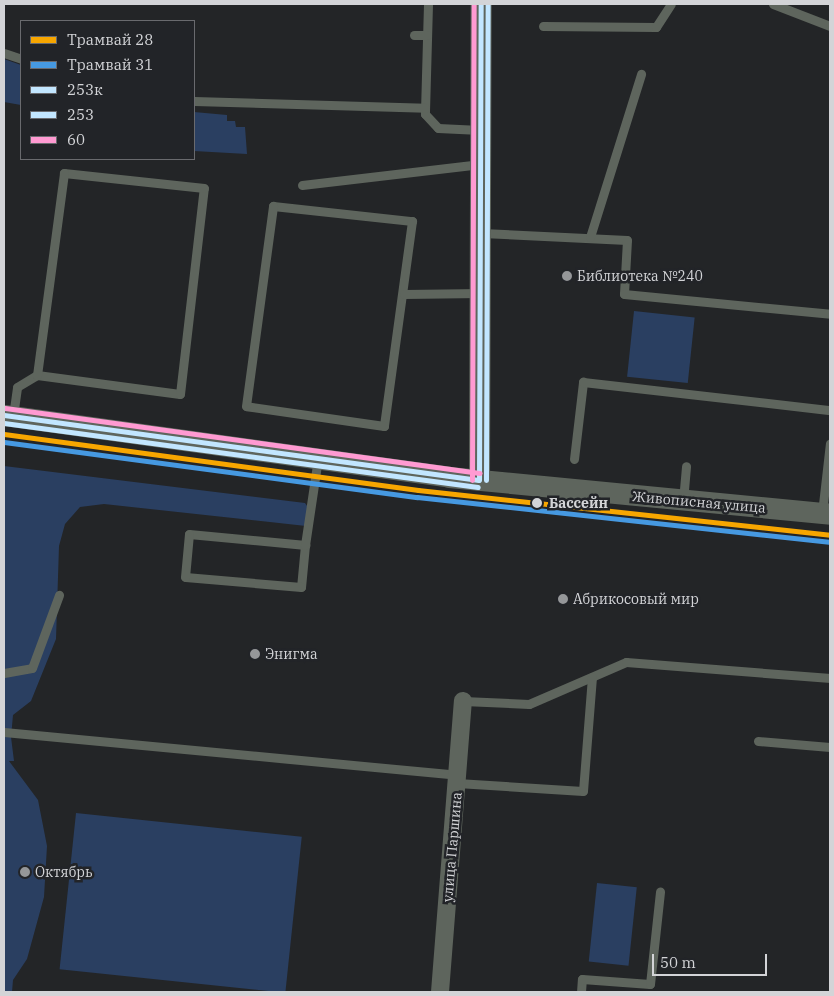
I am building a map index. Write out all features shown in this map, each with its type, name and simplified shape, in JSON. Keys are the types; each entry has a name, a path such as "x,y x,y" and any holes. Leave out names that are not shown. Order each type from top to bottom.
{"street":[{"path":"479,480 483,164 481,4"},
{"name":"Живописная улица","path":"9,415 479,480 683,502 826,513"},
{"name":"улица Паршина","path":"440,992 463,701"}],"lane":[{"path":"428,4 426,108 428,121 438,128 483,130"},
{"path":"544,26 656,27 672,4"},
{"path":"774,4 830,26"},
{"path":"414,35 427,35"},
{"path":"4,54 20,58"},
{"path":"590,237 641,74"},
{"path":"195,100 426,108"},
{"path":"302,185 483,164"},
{"path":"9,415 17,387 37,375 180,394 204,188 64,173 37,375"},
{"path":"273,206 412,221 404,294 384,426 246,406 273,206"},
{"path":"482,233 627,240 624,294 830,314"},
{"path":"404,294 482,293"},
{"path":"574,459 584,382 830,410"},
{"path":"826,513 830,443"},
{"path":"305,545 189,534 185,577 301,587 305,545 318,458"},
{"path":"683,502 686,466"},
{"path":"4,673 32,668 59,595"},
{"path":"463,701 529,704 626,662 830,678"},
{"path":"4,732 583,791 592,677"},
{"path":"758,740 830,746"},
{"path":"581,992 582,980 650,984 660,892"}],"shaded area":[{"path":"4,59 20,65 20,105 4,102"},
{"path":"195,112 227,115 227,121 235,121 236,127 245,127 247,154 195,151"},
{"path":"634,311 695,317 688,383 627,377"},
{"path":"4,466 305,503 312,513 306,526 104,504 80,507 65,524 59,546 56,639 31,701 13,715 11,737 14,761 9,761 38,800 47,846 44,897 27,959 13,980 12,992 4,992"},
{"path":"76,813 302,837 285,992 60,969"},
{"path":"597,883 637,887 629,966 589,962"}],"tram line":[{"name":"28","path":"4,434 418,490 830,535"},
{"name":"31","path":"4,442 417,497 829,542"}],"transit line":[{"name":"60","path":"472,480 474,4"},
{"name":"253к","path":"479,480 481,4"},
{"name":"253","path":"486,480 488,4"},
{"name":"60","path":"5,408 480,473"},
{"name":"253к","path":"4,415 479,480"},
{"name":"253","path":"4,423 478,487"}],"place":[{"name":"Библиотека №240","path":"567,276"},
{"name":"Бассейн","path":"537,503"},
{"name":"Абрикосовый мир","path":"563,599"},
{"name":"Энигма","path":"255,654"},
{"name":"Октябрь","path":"25,872"}]}
